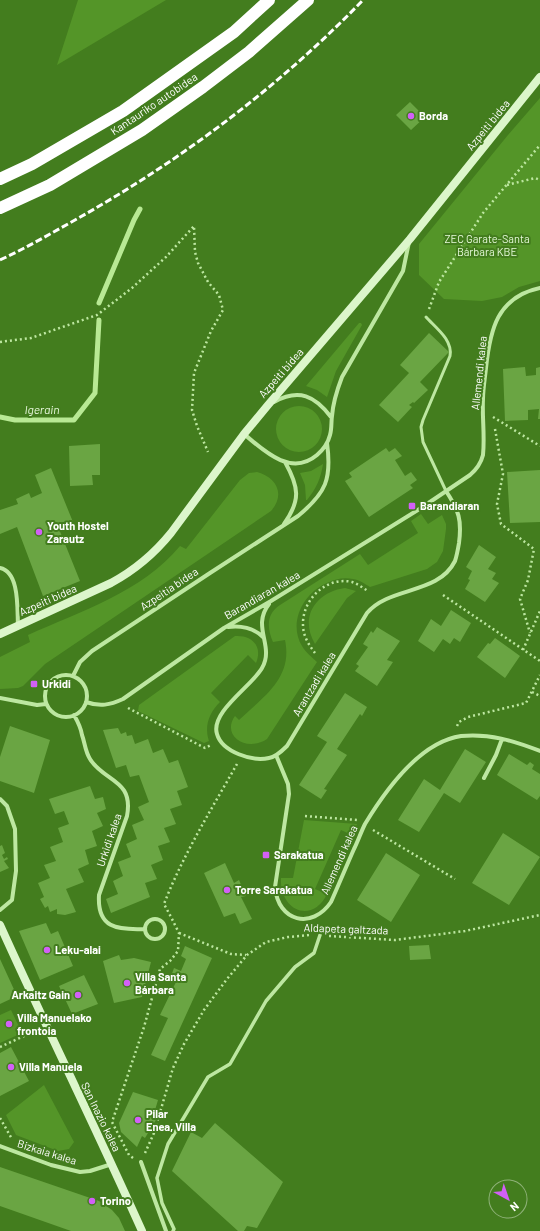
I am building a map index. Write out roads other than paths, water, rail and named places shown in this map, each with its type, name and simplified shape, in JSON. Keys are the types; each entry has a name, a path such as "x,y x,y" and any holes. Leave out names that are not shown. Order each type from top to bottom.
{"highway":[{"name":"Kantauriko autobidea","path":"0,178 32,164 123,111 228,36 269,0"},
{"name":"Kantauriko autobidea","path":"0,208 50,185 142,130 250,52 308,0"}],"main road":[{"name":"Azpeiti bidea","path":"0,634 111,584 142,563 158,548 171,533 244,434 410,239 540,77"},
{"name":"San Inazio kalea","path":"0,925 142,1231"}],"street":[{"path":"244,434 268,453 285,462 297,463 314,458 327,443 332,427 331,417 342,378 403,271 410,239"},
{"name":"Allemendi kalea","path":"446,491 470,475 482,462 484,445 483,399 488,346 496,322 511,302 526,293 540,288"},
{"path":"268,406 282,397 295,394 311,398 319,403 331,417"},
{"name":"Azpeitia bidea","path":"73,676 80,662 92,651 282,525 298,516 311,505 324,487 330,468 327,443"},
{"path":"282,525 291,514 296,503 297,494 294,478 285,462"},
{"name":"Barandiaran kalea","path":"86,702 101,706 115,703 123,699 224,628 271,602 446,491"},
{"name":"Arantzadi kalea","path":"276,755 282,751 289,742 367,613 384,600 433,582 444,574 454,562 457,555 460,522 457,510 446,491"},
{"path":"0,568 4,569 13,578 18,599 18,626"},
{"path":"271,602 265,609 261,625 267,652 263,668 222,712 216,722 216,729 217,734 224,745 235,752 258,759 271,758 276,755"},
{"path":"224,628 233,626 248,628 259,633 263,637"},
{"path":"66,674 73,676 79,679 86,689 86,702 84,708 74,715 68,717 55,715 50,711 46,704 44,697 45,690 48,684 59,675 66,674"},
{"path":"0,698 37,705 46,704"},
{"name":"Urkidi kalea","path":"74,715 80,726 87,754 96,766 121,786 127,797 128,804 127,816 99,895 98,905 108,923 116,928 125,930 144,929"},
{"name":"Allemendi kalea","path":"276,755 288,784 289,794 275,887 276,894 280,905 288,914 301,919 308,919 322,913 331,902 365,825 396,780 419,757 445,740 460,736 479,735 502,738 540,752"},
{"path":"484,778 496,755 502,738"},
{"path":"0,799 7,806 15,829 16,871 12,900 0,910"},
{"path":"154,918 163,922 165,929 163,935 157,939 150,938 145,933 144,929 144,926 148,921 154,918"},
{"path":"173,1231 174,1229 162,1203 157,1178 168,1144 208,1077 230,1064 266,1001 294,967 314,953 320,935"},
{"name":"Bizkaia kalea","path":"0,1146 51,1165 80,1172 90,1171 112,1164"},
{"path":"141,1162 166,1231"}],"lane":[{"path":"426,317 447,340 451,347 450,356 421,427 422,442 446,491"}],"waterway":[{"name":"Igerain","path":"99,303 140,209"},
{"name":"Igerain","path":"0,417 15,420 74,420 95,393 99,320"}],"railway":[{"path":"0,260 38,241 114,197 190,147 263,92 331,32 363,0"}],"place":[{"name":"Borda","path":"411,116"},
{"name":"Barandiaran","path":"412,506"},
{"name":"Youth Hostel Zarautz","path":"39,532"},
{"name":"Urkidi","path":"34,684"},
{"name":"Sarakatua","path":"266,855"},
{"name":"Torre Sarakatua","path":"227,890"},
{"name":"Leku-alai","path":"47,950"},
{"name":"Villa Santa Bárbara","path":"127,983"},
{"name":"Arkaitz Gain","path":"78,995"},
{"name":"Villa Manuelako frontoia","path":"9,1024"},
{"name":"Villa Manuela","path":"11,1067"},
{"name":"Pilar Enea, Villa","path":"138,1120"},
{"name":"Torino","path":"92,1201"}],"park label":[{"name":"ZEC Garate-Santa Bárbara KBE","path":"487,245"}]}
